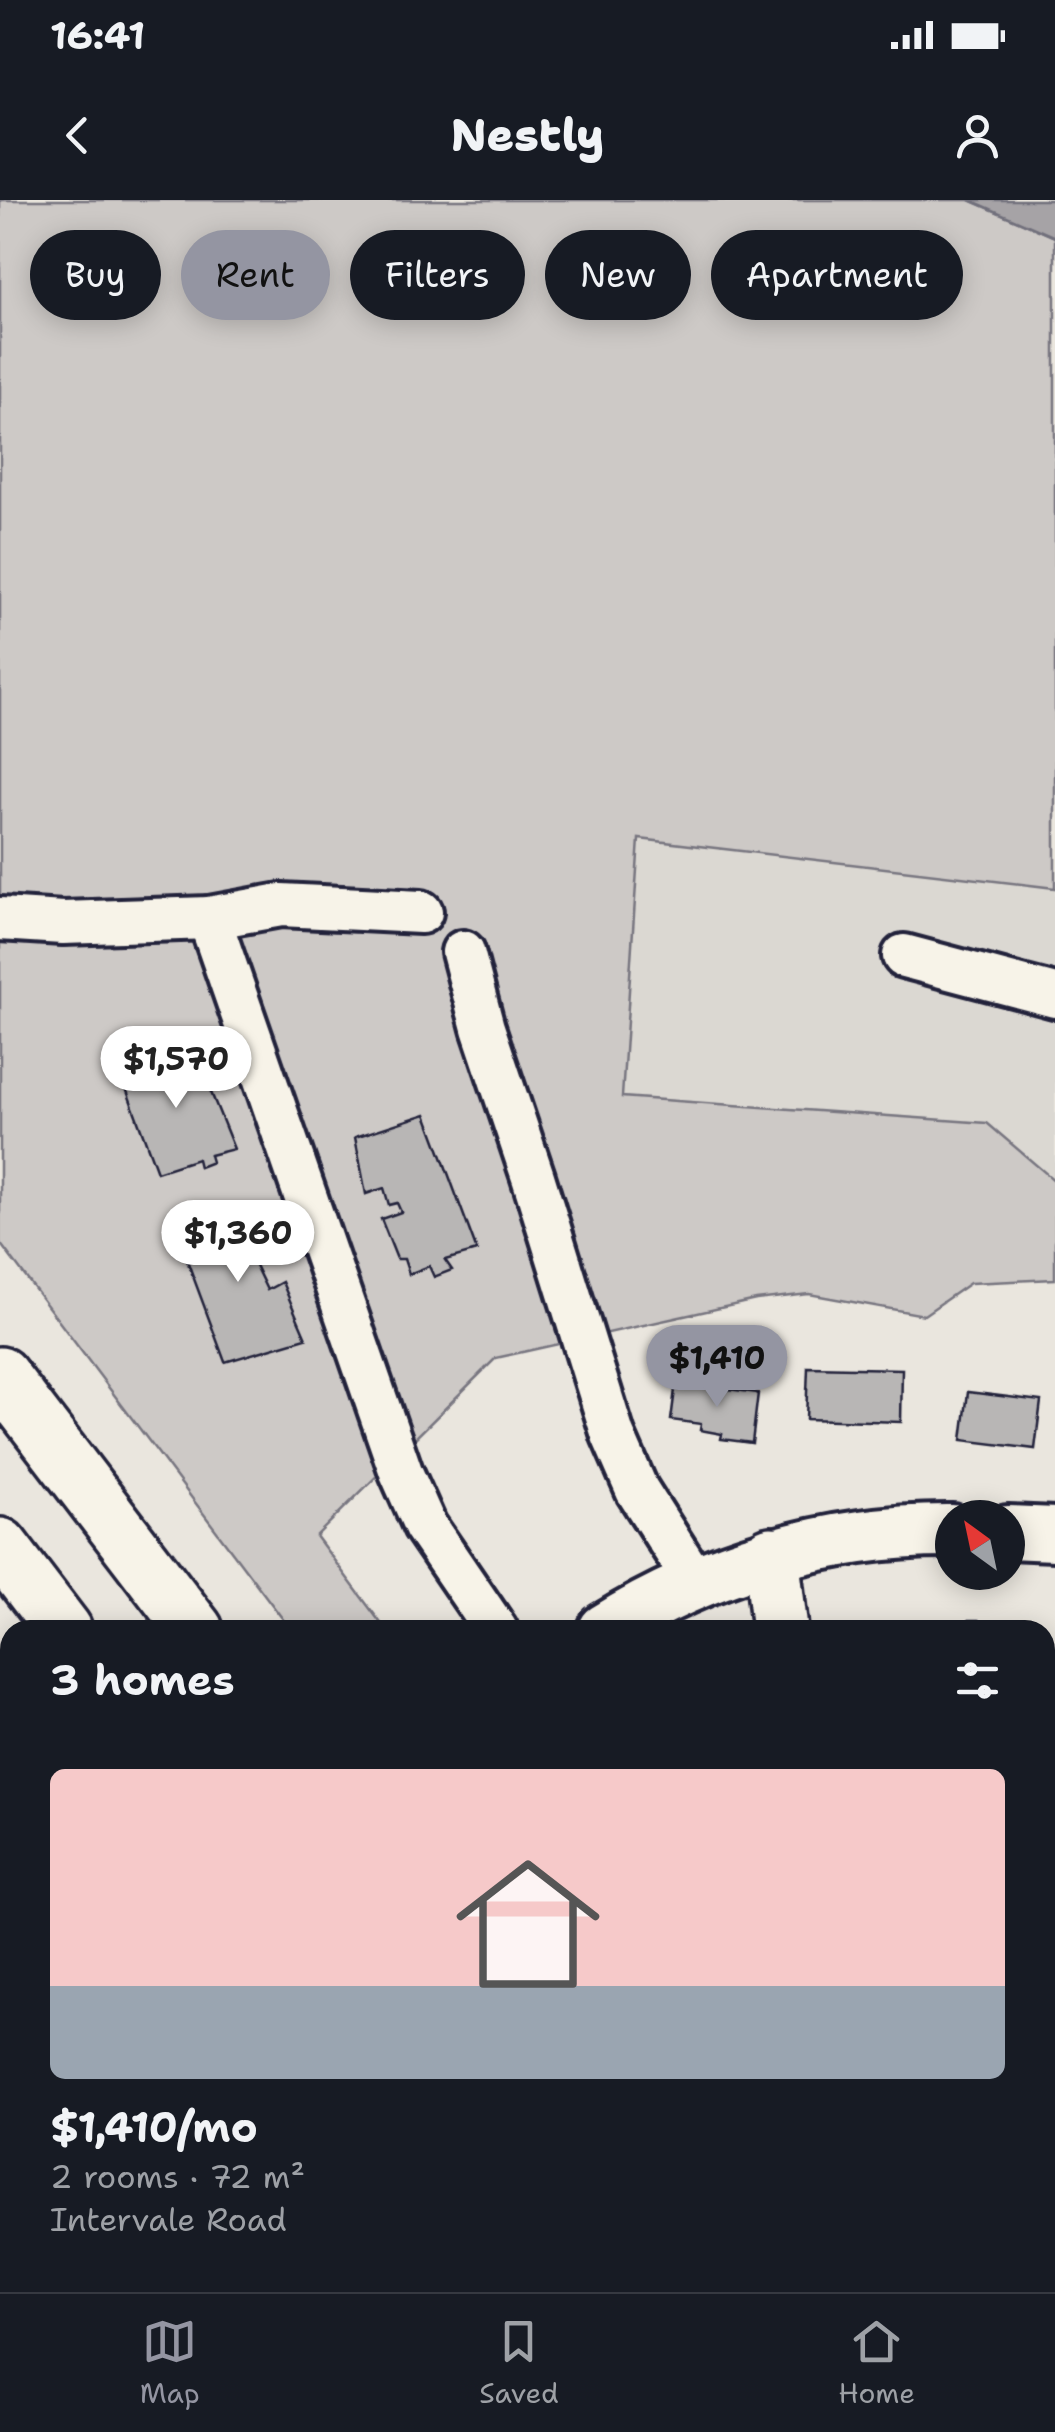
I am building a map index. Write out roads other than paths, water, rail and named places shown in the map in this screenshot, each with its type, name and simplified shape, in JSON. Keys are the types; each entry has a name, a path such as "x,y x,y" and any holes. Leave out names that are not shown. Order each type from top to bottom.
{"highway":[{"path":"0,1375 187,1620"},
{"path":"0,1546 56,1620"},
{"path":"771,1556 779,1620"}],"main road":[{"path":"624,1620 696,1583 771,1556 878,1534 935,1532"},
{"path":"1025,1533 1055,1534"}],"street":[{"path":"0,919 64,923 209,918 281,905 420,912"},
{"path":"209,918 401,1472 425,1526 489,1620"},
{"path":"464,952 483,1028 534,1176 613,1435 637,1490 696,1583"},
{"path":"904,956 1055,996"}]}
